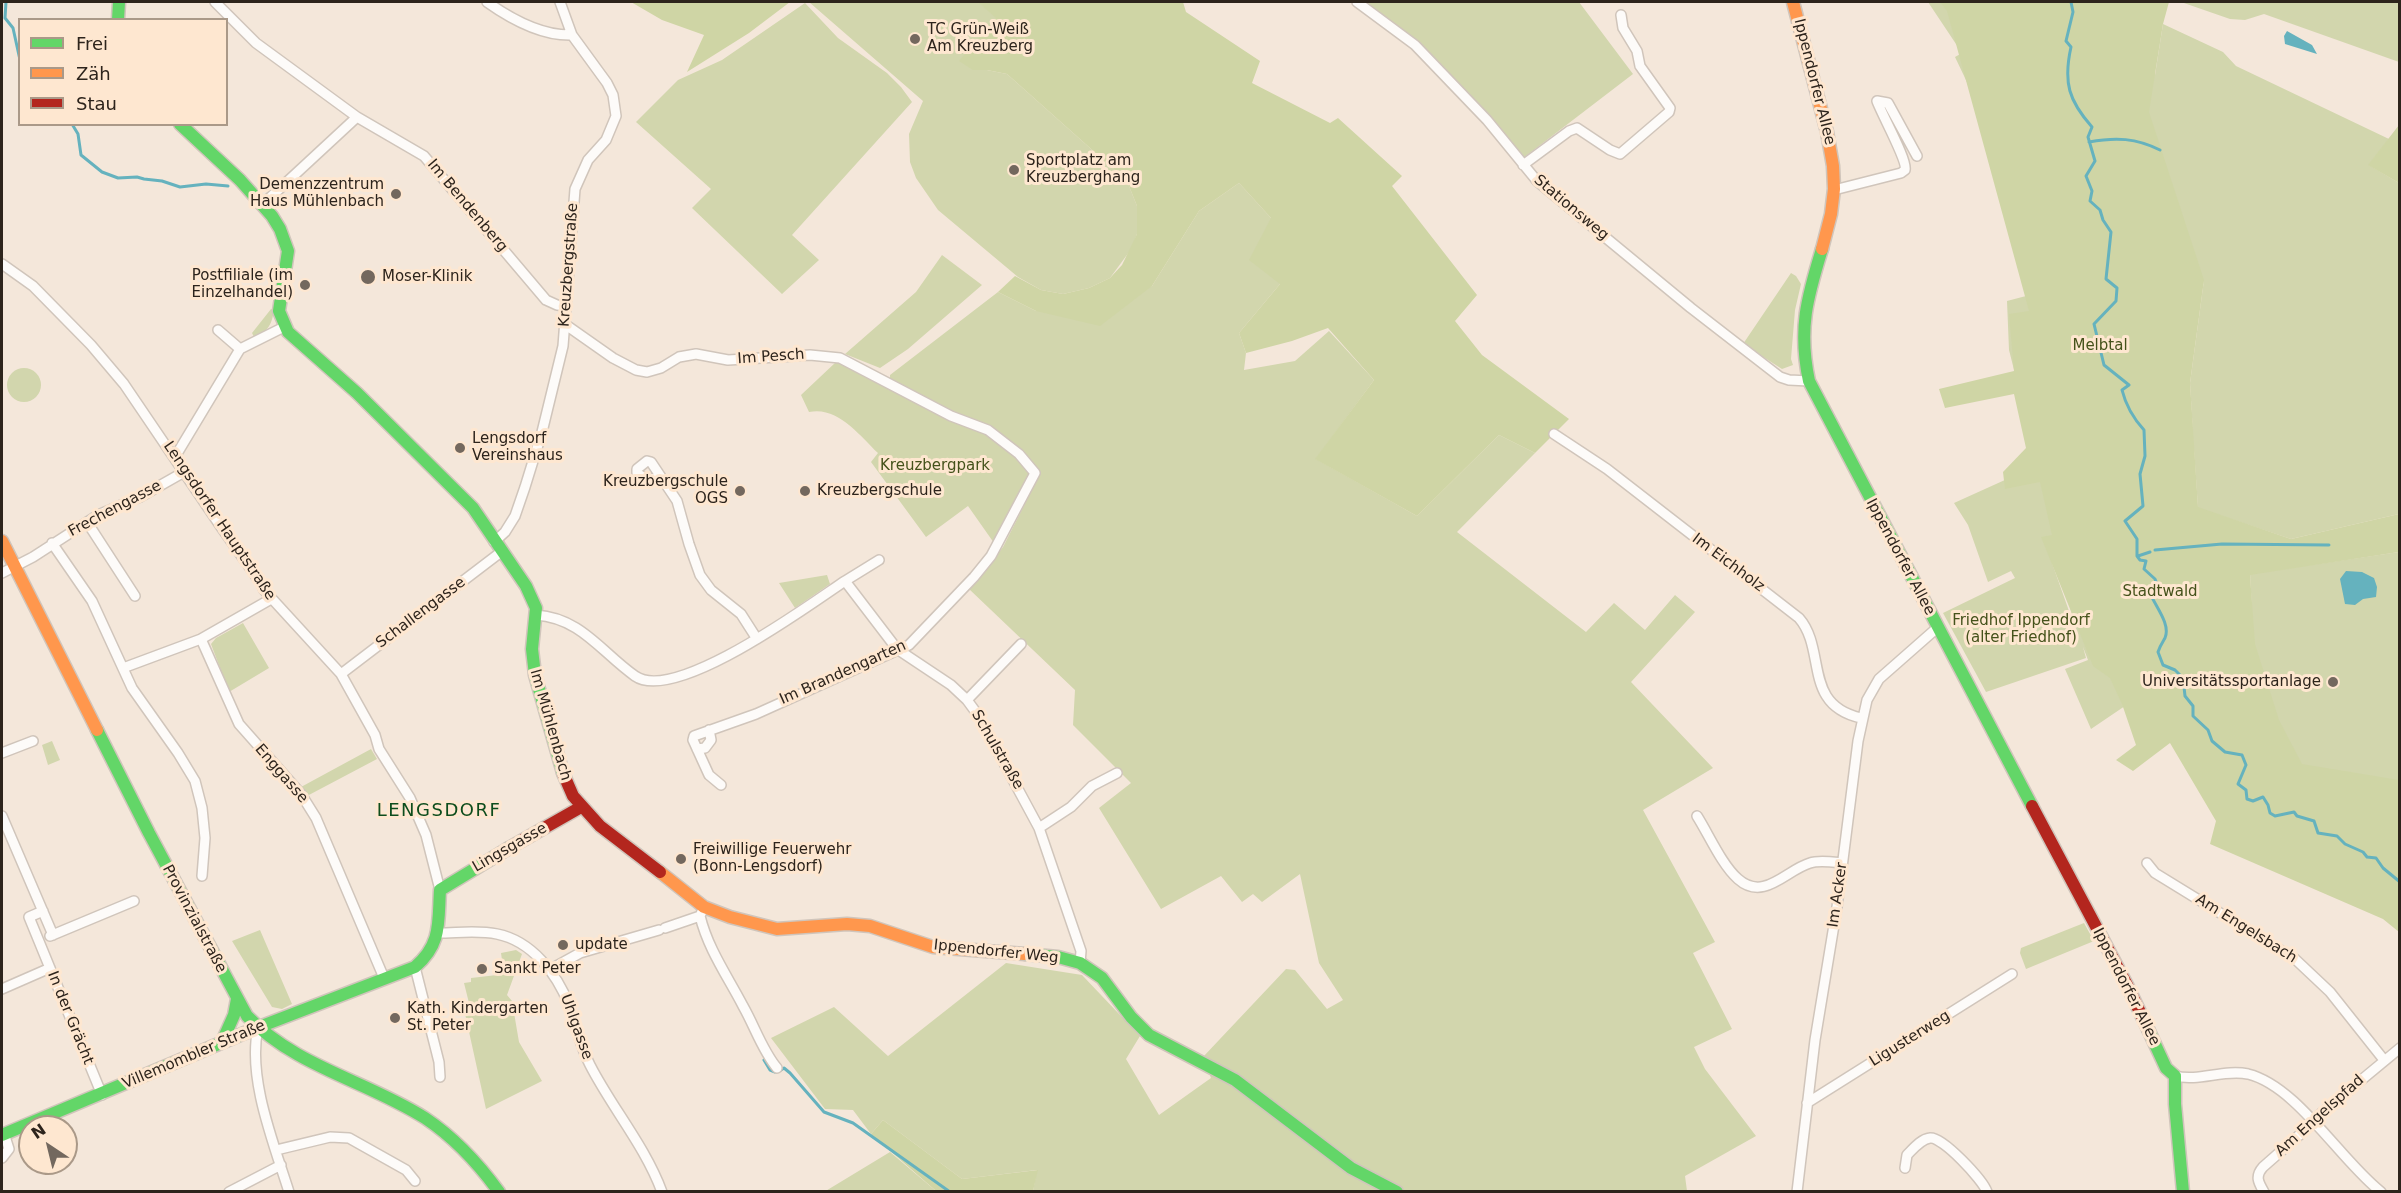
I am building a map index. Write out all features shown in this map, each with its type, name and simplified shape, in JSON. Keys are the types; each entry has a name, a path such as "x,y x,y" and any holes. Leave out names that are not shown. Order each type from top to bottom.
{"street":[{"path":"118,18 119,2"},
{"name":"Im Bendenberg","path":"215,2 256,43 357,117 424,156 546,300 567,306"},
{"path":"487,2 508,16 527,24 558,36 572,35"},
{"name":"Kreuzbergstraße","path":"497,547 515,516 525,487 542,432 566,325 575,189 588,160 606,140 616,116 613,94 572,35 560,2"},
{"name":"Stationsweg","path":"1357,2 1415,45 1487,120 1537,181 1691,308 1780,377 1809,381"},
{"name":"Ippendorfer Allee","path":"1793,2 1831,147 1834,190 1830,215 1802,324 1801,343 1809,381 1937,628 2127,985 2166,1068 2175,1076"},
{"path":"1523,165 1569,130 1577,128 1620,154 1669,112 1668,105 1640,66 1637,51 1623,28 1621,15"},
{"path":"1834,190 1901,173 1905,170 1906,161 1884,120 1877,101 1888,103 1917,156"},
{"path":"262,205 357,117"},
{"path":"175,457 240,349 284,327 280,318 279,304 288,251 280,229 262,205 224,164 182,126"},
{"name":"Lengsdorfer Hauptstraße","path":"2,264 33,286 91,345 131,392 271,599 340,674 375,735 379,748 410,798 426,835 440,890 438,933 431,953 415,967"},
{"name":"Im Pesch","path":"566,325 613,358 641,372 653,371 688,355 705,355 728,360 810,355 840,358 880,378"},
{"name":"Im Mühlenbach","path":"284,327 293,338 357,393 473,508 535,603 532,649 535,675 564,779 581,807 600,826 702,912"},
{"path":"218,330 240,349"},
{"name":"Im Brandengarten","path":"721,785 709,775 693,740 694,736 756,714 909,645 980,570 998,546 1035,473 1019,454 988,430 951,416 880,378"},
{"name":"Im Eichholz","path":"1554,434 1607,469 1718,557 1788,607 1808,630 1823,691 1841,710 1861,718"},
{"name":"Frechengasse","path":"14,566 109,509 140,497 184,472"},
{"path":"665,481 677,501 700,575 711,590 741,614 757,639"},
{"path":"87,522 135,596"},
{"name":"Provinzialstraße","path":"2,541 102,742 237,999 258,1028 271,1041 294,1055 379,1094 440,1127 475,1159 499,1191"},
{"path":"52,543 92,601 132,688 195,781 202,808 205,838 202,876"},
{"name":"Schallengasse","path":"340,674 497,547"},
{"path":"536,615 551,616 569,622 620,664 646,681 655,682 708,666 757,639 879,560"},
{"path":"2,573 14,566"},
{"name":"Schulstraße","path":"845,581 897,649 951,685 967,700 978,715 1039,828 1081,951 1080,963"},
{"path":"123,668 201,639 271,599"},
{"name":"Im Acker","path":"1797,1191 1815,1035 1842,863 1861,718 1869,694 1879,679 1937,628"},
{"name":"Enggasse","path":"201,639 239,723 301,795 316,818 384,978"},
{"path":"967,700 1021,644"},
{"path":"2,753 33,741"},
{"path":"1039,828 1071,807 1092,786 1117,773"},
{"name":"Lingsgasse","path":"440,890 476,866 581,807"},
{"path":"2,816 53,935"},
{"path":"1697,816 1732,872 1748,885 1760,887 1773,884 1809,863 1842,863"},
{"name":"Am Engelsbach","path":"2147,862 2155,873 2277,946 2302,965 2336,999 2384,1060"},
{"path":"39,941 134,901"},
{"name":"In der Grächt","path":"43,911 29,917 68,1006 69,1019 102,1095"},
{"path":"551,969 580,953 662,929 702,912 714,955 744,1008 768,1058 777,1068"},
{"name":"Ippendorfer Weg","path":"702,912 715,912 777,928 795,929 847,924 870,926 933,947 1058,957 1080,963 1102,978 1131,1017 1149,1035 1235,1080 1351,1168 1397,1191"},
{"name":"Uhlgasse","path":"438,933 475,932 505,936 523,946 551,969 562,987 589,1064 650,1166 662,1191"},
{"path":"384,978 415,967 440,1062 440,1077"},
{"path":"2,989 50,968"},
{"name":"Ligusterweg","path":"1808,1103 2012,974"},
{"name":"Villemombler Straße","path":"2,1158 9,1149 3,1134 102,1095 222,1042 384,978"},
{"path":"222,1042 234,1015 237,999"},
{"path":"258,1028 254,1051 265,1117 290,1191"},
{"name":"Am Engelspfad","path":"2264,1191 2258,1180 2259,1171 2319,1115 2400,1048"},
{"path":"2183,1191 2175,1104 2175,1076 2184,1078 2232,1073 2255,1077 2278,1088 2351,1165 2381,1191"},
{"path":"276,1150 330,1137 349,1138 406,1170 415,1180"},
{"path":"1905,1168 1907,1155 1923,1141 1935,1138 1943,1142 1956,1155 1987,1191"},
{"path":"229,1191 281,1165"}],"green space":[{"path":"631,2 790,2 749,33 687,72 704,35 662,20"},
{"name":"Sportplatz am Kreuzberghang","path":"809,2 979,2 998,18 973,70 1007,74 1127,181 1137,206 1137,234 1132,248 1110,278 1089,288 1063,294 1041,290 1018,277 938,210 916,178 910,162 909,134 923,101"},
{"path":"978,2 1183,2 1186,12 1260,61 1252,83 1330,123 1338,118 1402,176 1392,186 1477,295 1455,321 1482,355 1569,419 1535,453 1499,435 1417,516 1315,459 1374,380 1328,328 1292,341 1246,353 1239,333 1280,284 1249,260 1271,218 1239,183 1199,211 1152,286 1100,326 1036,311 998,292 1015,276 1041,290 1063,294 1089,288 1110,278 1122,265 1137,234 1137,206 1127,181 1007,74 973,70 959,61 996,18"},
{"path":"1364,2 1579,2 1633,74 1522,159 1489,114 1419,43"},
{"path":"1928,2 2125,2 2155,75 2163,24 2223,52 2236,66 2389,139 2369,165 2399,183 2399,514 2291,539 2198,508 2194,450 2187,509 2252,610 2250,574 2399,552 2399,898 2153,687 2091,729 2065,669 2088,660 2083,647 2086,658 1986,692 1943,613 2015,578 2011,571 1988,582 1968,525 1954,503 2038,465 2009,350 2007,301 2026,296 1995,141 1955,57 1962,53","holes":["2204,280 2190,383 2193,434 2187,358","2052,563 2064,585 2076,629 2075,628"]},
{"name":"Stadtwald","path":"1940,2 2169,2 2163,24 2149,112 2204,280 2190,383 2198,507 2291,539 2399,514 2399,552 2250,575 2255,644 2279,720 2302,764 2399,780 2399,932 2383,919 2210,844 2216,821 2170,743 2133,771 2116,760 2136,745 2110,678 2093,666 2041,537 2052,535 2040,482 2005,489 2003,472 2026,448 2014,394 1945,408 1939,389 2014,371 2009,314 2029,311 1947,11"},
{"path":"2181,2 2399,2 2399,62 2264,14 2245,20 2230,19"},
{"path":"805,3 838,38 887,73 912,102 792,235 819,260 782,294 692,208 711,189 636,122 678,80 722,60"},
{"path":"2399,125 2400,183 2368,165"},
{"path":"1239,183 1271,218 1280,284 1239,333 1246,353 1244,370 1295,361 1329,331 1374,380 1316,459 1417,516 1499,435 1535,453 1457,532 1586,632 1614,603 1645,630 1675,595 1695,612 1631,682 1713,768 1643,810 1715,942 1693,953 1732,1029 1694,1047 1705,1069 1756,1136 1685,1176 1687,1191 1033,1191 1037,1170 962,1179 883,1120 871,1134 853,1110 825,1109 771,1038 834,1007 888,1056 1006,963 1082,975 1140,1036 1126,1059 1159,1115 1211,1078 1203,1057 1286,969 1295,970 1327,1009 1343,1000 1319,963 1300,874 1262,902 1253,894 1242,902 1221,876 1161,909 1099,808 1131,783 1073,725 1075,690 969,589 1003,547 1040,474 1020,451 890,380 890,375 998,292 1036,311 1152,286 1199,211"},
{"path":"942,255 982,285 908,349 880,368 845,354 916,292"},
{"path":"1791,273 1801,284 1795,310 1791,359 1793,365 1782,369 1743,344"},
{"path":"271,309 274,310 268,327 263,333 254,337 252,333"},
{"name":"Kreuzbergpark","path":"836,362 846,364 986,433 1017,456 1032,473 994,543 968,506 926,537 871,462 878,453 839,418 820,411 809,412 801,395"},
{"path":"24,368 36,373 41,385 36,397 24,402 12,397 7,385 12,373"},
{"path":"827,575 830,584 795,608 779,583"},
{"path":"243,623 269,668 229,692 211,644 216,638"},
{"path":"52,741 60,760 48,765 42,745"},
{"path":"371,749 377,759 307,796 301,787"},
{"path":"2084,923 2094,941 2026,969 2020,953 2021,948"},
{"path":"260,930 292,1004 282,1009 272,1007 232,941"},
{"path":"516,950 522,954 507,995 512,1001 519,1042 542,1081 486,1109 464,1009 470,1007 464,983 471,982 471,978 497,975 496,970 503,969 506,964 502,960 501,953"},
{"path":"883,1120 962,1179 1038,1170 1033,1191 936,1191 871,1134"},
{"path":"890,1152 936,1191 824,1192"}],"water":[{"path":"2287,31 2312,45 2317,54 2285,44 2284,36"},
{"path":"2346,571 2362,572 2374,578 2377,587 2376,597 2363,599 2355,605 2345,604 2340,579"}],"waterway":[{"path":"6,2 5,18 13,28 18,51"},
{"path":"2071,2 2073,12 2066,41 2071,47 2068,81 2073,100 2092,127 2088,137 2095,161 2086,176 2092,191 2090,201 2100,210 2111,232 2106,279 2117,288 2116,301 2094,324 2104,365 2129,385 2122,390 2130,412 2144,430 2145,456 2140,474 2143,506 2125,521 2137,539 2137,556 2140,560 2146,561 2144,569 2157,584 2150,593 2166,627 2165,638 2158,652 2163,665 2175,670 2183,678 2185,696 2193,706 2193,716 2208,730 2212,741 2225,752 2242,755 2246,765 2238,784 2246,790 2247,799 2253,801 2263,797 2270,813 2275,816 2294,812 2297,816 2314,821 2318,833 2337,836 2345,844 2363,852 2367,857 2376,858 2383,868 2400,882"},
{"path":"73,126 78,134 81,155 102,172 118,178 137,177 180,187 206,184 228,186"},
{"path":"2089,142 2108,139 2126,140 2143,143 2160,150"},
{"path":"2155,550 2222,544 2329,545"},
{"path":"2138,556 2150,552"},
{"path":"764,1060 770,1070 775,1072"},
{"path":"781,1070 784,1068 790,1073 824,1112 853,1123 950,1192"}],"traffic: fast":[{"path":"118,18 119,2"},
{"path":"182,126 240,180 272,216 280,229 288,251 279,311 288,332 357,393 473,508 526,586 536,608 532,649 535,675 563,773"},
{"path":"1822,249 1808,299 1804,329 1809,381 2032,806"},
{"path":"97,730 247,1016 266,1034 287,1048 425,1118 465,1152 499,1192"},
{"path":"2,1135 259,1027 415,967 430,950 437,932 440,890 509,848"},
{"path":"1025,954 1058,957 1080,963 1102,978 1131,1017 1149,1035 1235,1080 1351,1168 1397,1192"},
{"path":"222,1042 234,1015 237,999"},
{"path":"2148,1029 2166,1068 2175,1076 2175,1104 2183,1192"}],"traffic: slow":[{"path":"1793,2 1827,132 1833,166 1834,189 1831,214 1822,249"},
{"path":"2,541 97,730"},
{"path":"660,872 704,907 730,917 777,929 847,924 870,926 933,947 1025,954"}],"traffic: jam":[{"path":"563,773 573,796 600,826 660,872"},
{"path":"2032,806 2148,1029"},
{"path":"509,848 581,807"}],"place":[{"name":"TC Grün-Weiß Am Kreuzberg","path":"915,39"},
{"name":"Sportplatz am Kreuzberghang","path":"1014,170"},
{"name":"Demenzzentrum Haus Mühlenbach","path":"396,194"},
{"name":"Moser-Klinik","path":"368,277"},
{"name":"Postfiliale (im Einzelhandel)","path":"305,285"},
{"name":"Lengsdorf Vereinshaus","path":"460,448"},
{"name":"Kreuzbergschule OGS","path":"740,491"},
{"name":"Kreuzbergschule","path":"805,491"},
{"name":"Universitätssportanlage","path":"2333,682"},
{"name":"Freiwillige Feuerwehr (Bonn-Lengsdorf)","path":"681,859"},
{"name":"update","path":"563,945"},
{"name":"Sankt Peter","path":"482,969"},
{"name":"Kath. Kindergarten St. Peter","path":"395,1018"}],"district":[{"name":"LENGSDORF","path":"439,811"}],"park label":[{"name":"Melbtal","path":"2100,346"},
{"name":"Friedhof Ippendorf (alter Friedhof)","path":"2021,630"}]}
